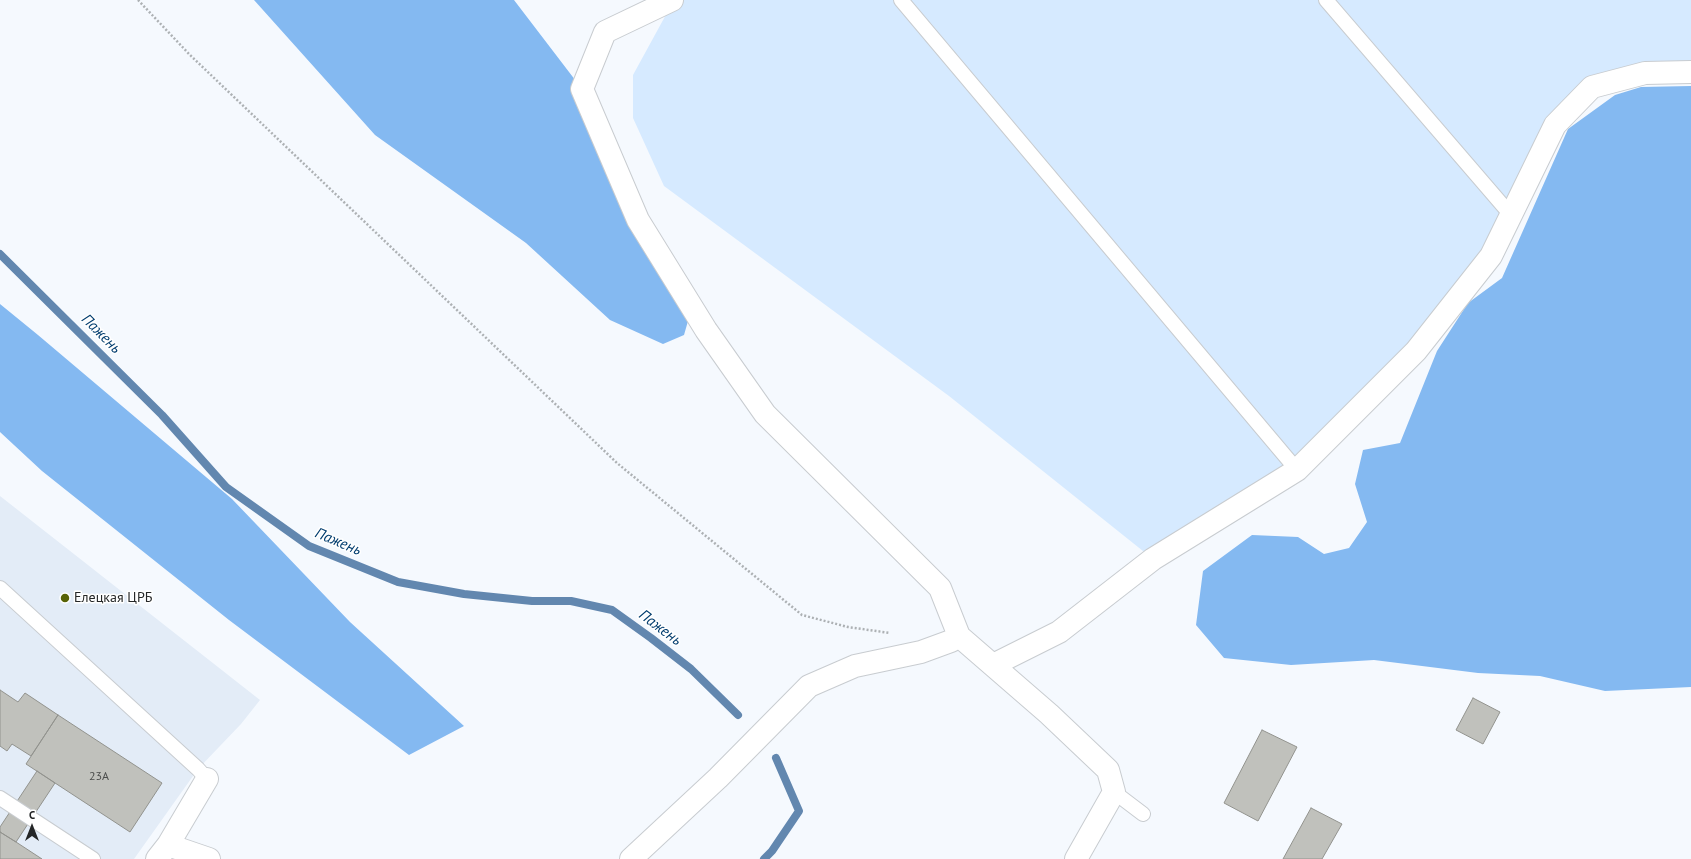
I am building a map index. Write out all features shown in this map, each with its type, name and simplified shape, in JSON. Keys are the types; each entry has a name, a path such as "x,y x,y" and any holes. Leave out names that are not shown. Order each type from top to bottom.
{"street":[{"path":"672,0 605,32 582,89 638,220 706,330 765,414 940,588 959,636 1049,714 1108,770 1114,792 1076,859"},
{"path":"993,665 1059,632 1153,559 1297,470 1416,350 1491,256 1555,125 1592,87 1645,73 1691,72"},
{"path":"631,859 718,778 809,686 855,666 921,652 959,636"},
{"path":"206,779 162,852 209,859"}],"lane":[{"path":"901,0 1297,470"},
{"path":"1326,0 1511,215"},
{"path":"0,588 192,763 206,779"},
{"path":"1114,792 1143,814"},
{"path":"0,798 92,859"}],"path":[{"path":"138,0 190,56 618,462 802,615 848,627 896,633"}],"shaded area":[{"path":"254,0 514,0 582,89 692,307 684,335 663,344 610,320 526,243 375,135"},
{"path":"674,0 1691,0 1691,72 1592,87 1555,125 1491,256 1297,470 1153,559 949,396 664,186 633,118 633,75"},
{"path":"1691,86 1691,687 1605,691 1540,676 1478,673 1374,660 1291,665 1224,658 1196,625 1203,571 1252,535 1298,537 1324,554 1349,548 1367,522 1355,484 1363,450 1400,443 1437,351 1468,303 1502,278 1568,129 1615,95 1641,87"},
{"path":"0,304 232,499 350,622 464,726 409,755 229,620 42,471 0,432"},
{"name":"Елецкая ЦРБ","path":"0,496 260,700 241,724 198,769 134,859 0,859"}],"building":[{"path":"0,690 18,702 25,693 58,715 31,756 12,744 7,751 0,746"},
{"path":"1473,698 1500,712 1483,744 1456,730"},
{"path":"58,715 162,783 130,832 26,764"},
{"path":"1262,730 1297,747 1258,821 1224,803"},
{"path":"37,771 55,783 16,842 0,832 0,827"},
{"path":"1311,808 1342,824 1322,859 1283,859"},
{"path":"0,832 16,842 42,859 0,859"}],"waterway":[{"name":"Пажень","path":"0,254 162,415 226,487 309,546 398,582 464,594 532,601 571,601 612,610 691,669 738,715"},
{"name":"Пажень","path":"764,859 772,851 799,811 776,758"}],"place":[{"name":"Елецкая ЦРБ","path":"65,598"}]}
